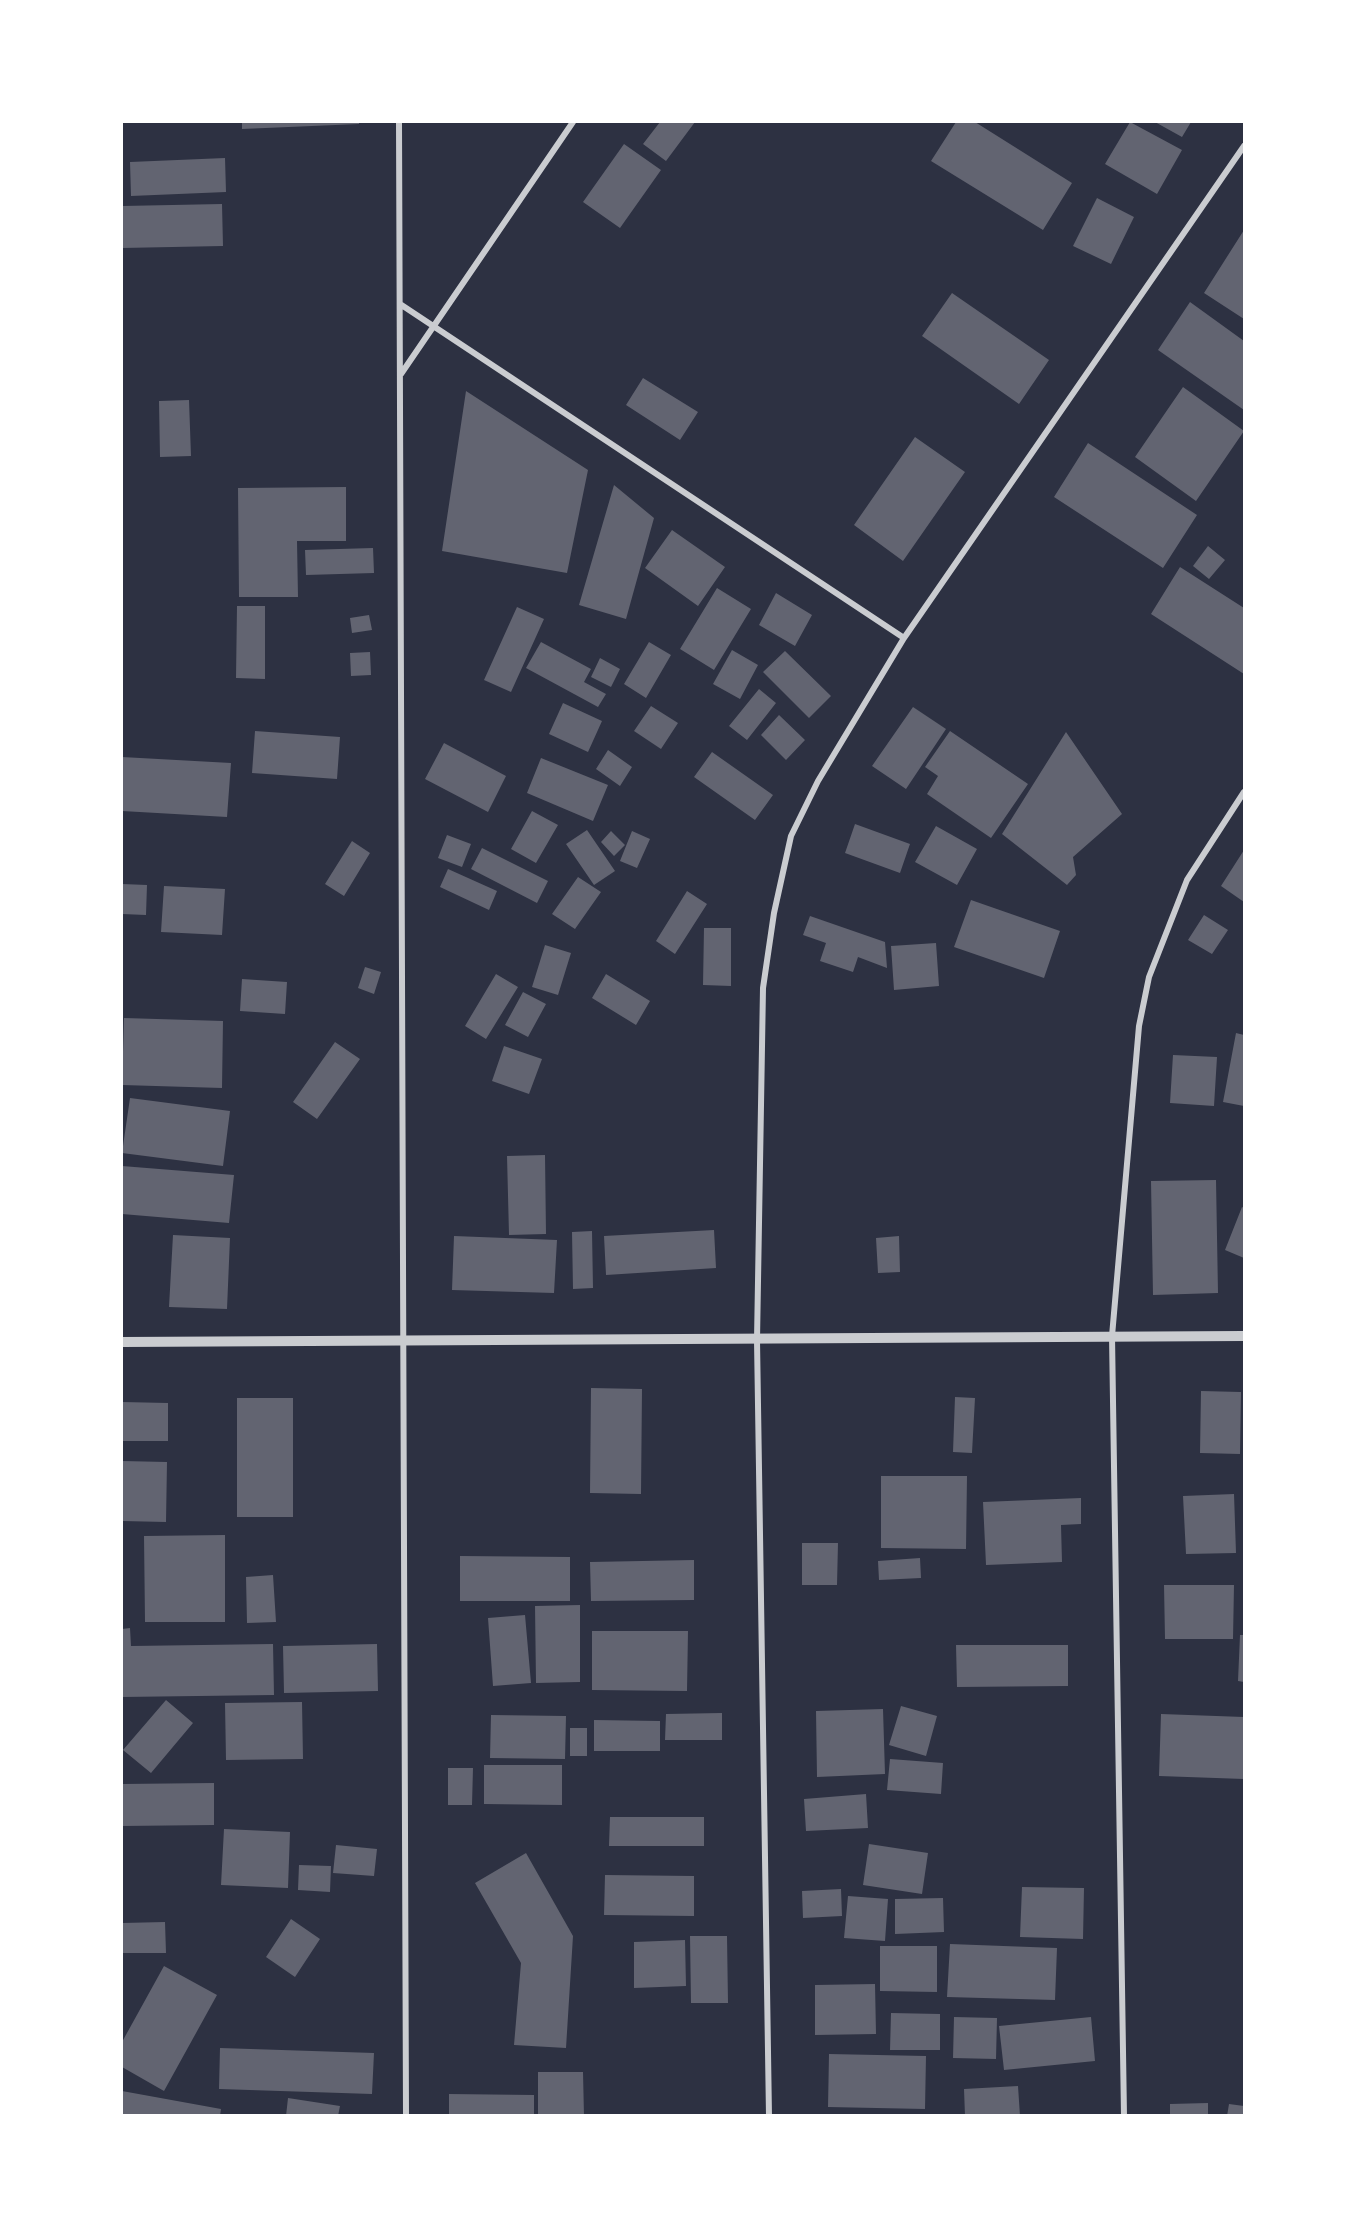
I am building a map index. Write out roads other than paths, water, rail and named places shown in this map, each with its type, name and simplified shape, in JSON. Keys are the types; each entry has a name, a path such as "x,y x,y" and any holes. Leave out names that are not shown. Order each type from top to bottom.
{"street":[{"path":"399,122 406,2115"},
{"path":"400,375 573,122"},
{"path":"769,2115 757,1340 763,988 774,913 791,836 818,781 904,638 1245,146"},
{"path":"400,304 904,638"},
{"path":"1124,2115 1112,1336 1139,1026 1149,977 1186,880 1245,792"},
{"path":"122,1342 1245,1336"}]}
